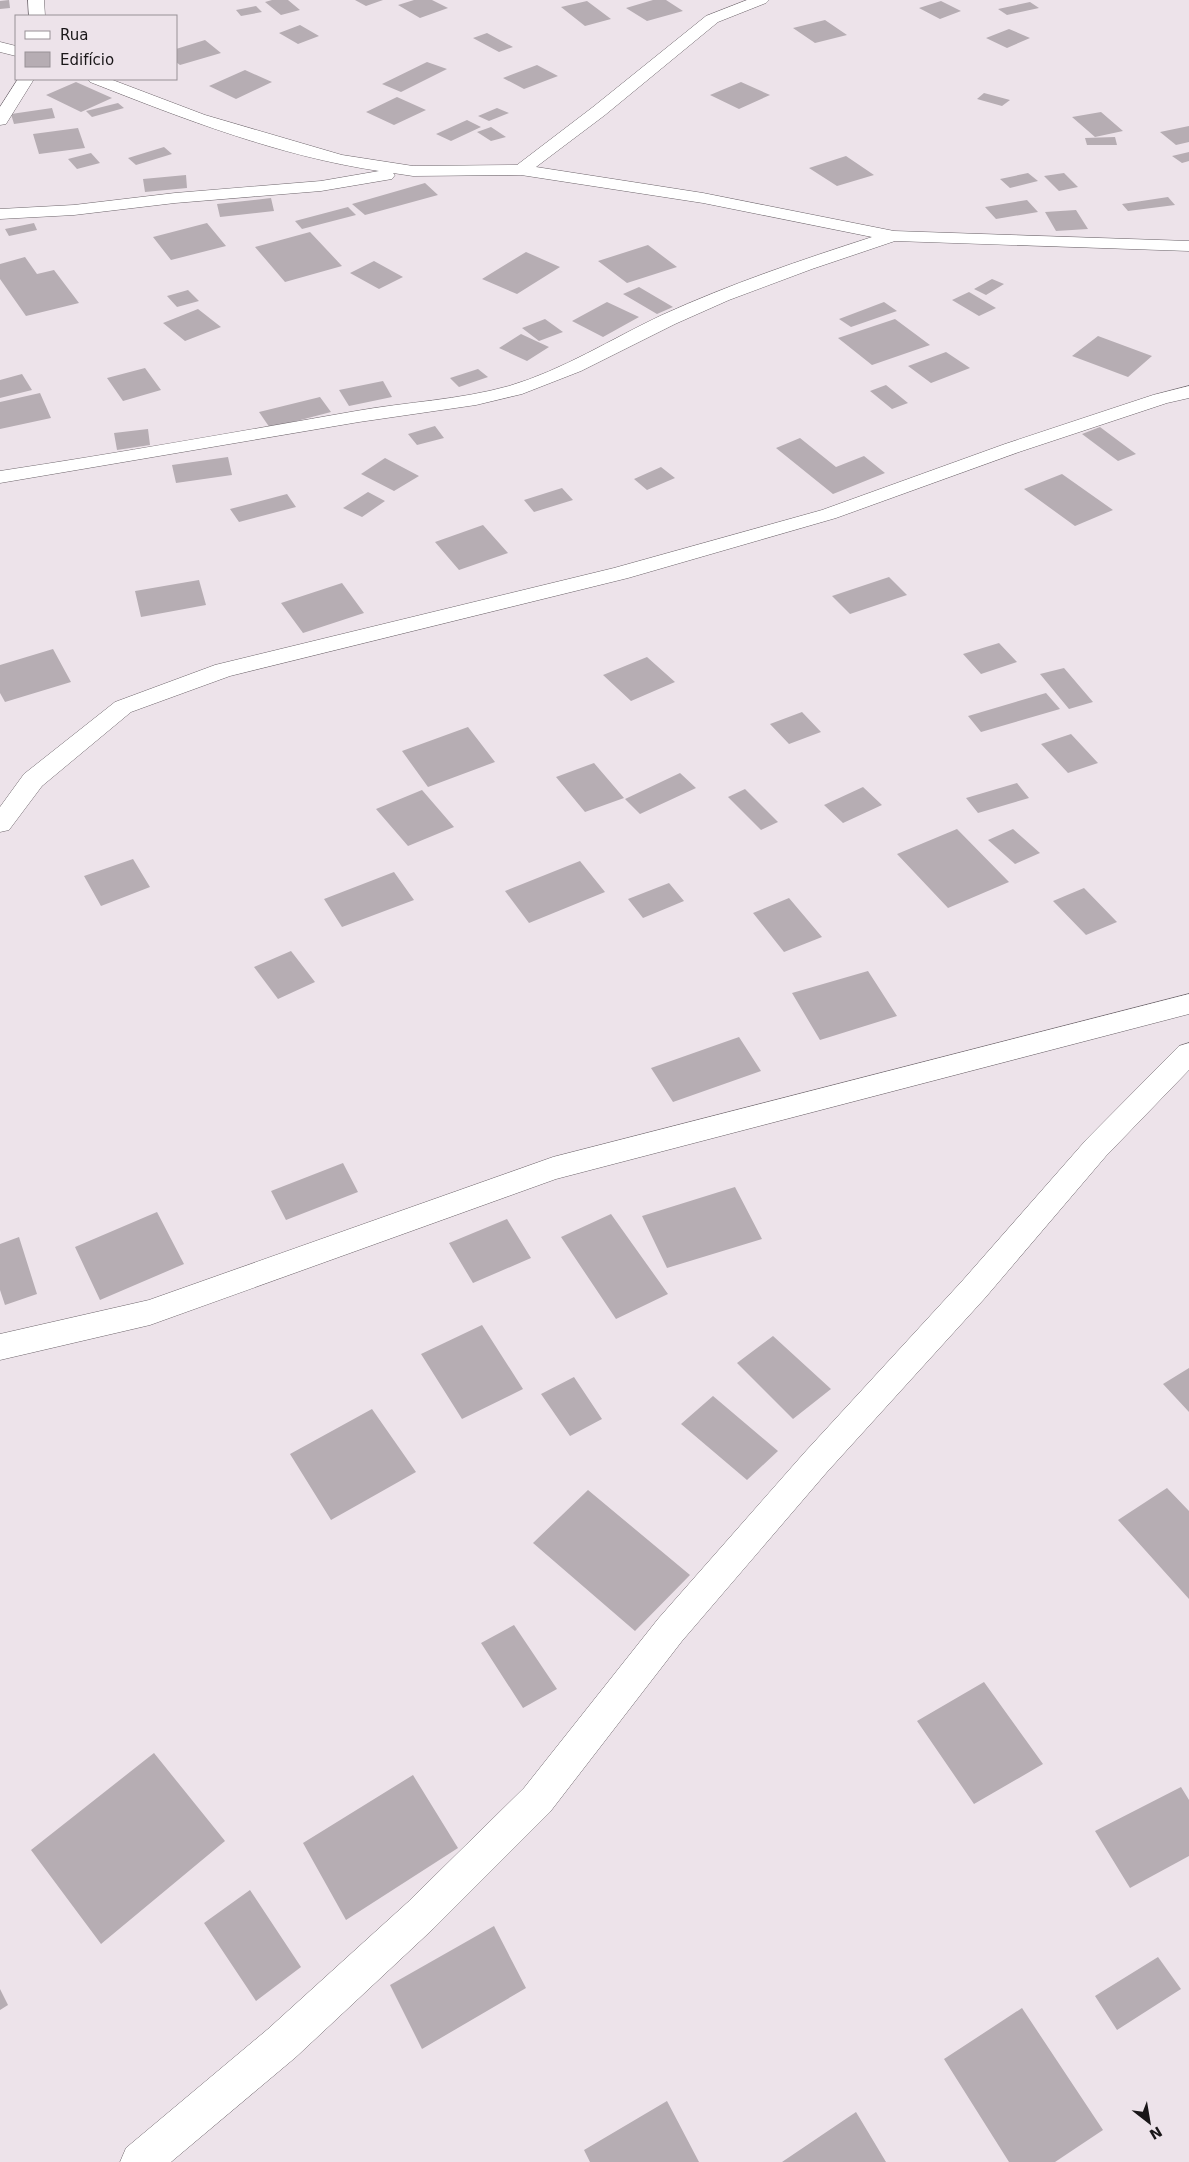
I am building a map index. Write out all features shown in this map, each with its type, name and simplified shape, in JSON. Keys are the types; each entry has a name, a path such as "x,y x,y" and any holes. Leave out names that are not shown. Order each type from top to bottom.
{"street":[{"path":"36,0 37,15"},
{"path":"521,170 599,111 712,19 761,0"},
{"path":"0,47 15,51"},
{"path":"0,120 25,80"},
{"path":"99,80 199,119 281,144 340,160 413,171"},
{"path":"0,214 74,210 175,198 321,186 413,171 521,170 703,198 894,236 1189,246"},
{"path":"0,478 171,451 390,411 462,402 515,390 551,377 725,295 804,264 894,236"},
{"path":"0,824 33,780 123,706 223,670 620,574 829,514 1049,436 1160,399 1189,392"},
{"path":"0,1347 150,1312 553,1168 870,1088 1189,1004"},
{"path":"140,2162 282,2043 421,1915 537,1800 670,1630 809,1470 974,1289 1096,1148 1189,1052"}],"building":[{"path":"9,0 10,8 0,9 0,1"},
{"path":"288,0 300,10 281,15 265,2"},
{"path":"355,0 383,0 366,6"},
{"path":"414,0 432,0 448,8 420,18 398,5"},
{"path":"653,0 666,0 683,11 647,21 626,8"},
{"path":"587,1 611,19 585,26 561,7"},
{"path":"941,1 961,11 940,19 919,8"},
{"path":"1030,2 1039,8 1007,15 998,9"},
{"path":"256,6 262,12 241,16 236,10"},
{"path":"825,20 847,35 815,43 793,28"},
{"path":"300,25 319,36 298,44 279,33"},
{"path":"1009,29 1030,38 1007,48 986,38"},
{"path":"487,33 513,47 499,52 473,38"},
{"path":"205,40 221,53 180,65 178,64 178,48"},
{"path":"427,62 447,69 401,92 382,84"},
{"path":"537,65 558,76 524,89 503,78"},
{"path":"245,70 272,82 236,99 209,86"},
{"path":"76,82 112,98 81,112 46,95"},
{"path":"741,82 770,95 739,109 710,95"},
{"path":"984,93 1010,100 1002,106 977,99"},
{"path":"397,97 426,110 394,125 366,112"},
{"path":"118,103 124,108 92,117 86,111"},
{"path":"52,108 55,118 14,124 11,114"},
{"path":"497,108 509,113 489,121 478,116"},
{"path":"1101,112 1123,131 1095,137 1072,117"},
{"path":"467,120 481,127 451,141 436,134"},
{"path":"1189,126 1189,142 1176,145 1160,132"},
{"path":"491,127 506,137 491,141 477,132"},
{"path":"78,128 85,148 39,154 33,134"},
{"path":"1115,137 1117,145 1087,145 1085,138"},
{"path":"164,147 172,154 136,165 128,158"},
{"path":"1189,152 1189,161 1182,163 1172,156"},
{"path":"91,153 100,163 77,169 68,159"},
{"path":"846,156 874,175 837,186 809,168"},
{"path":"1028,173 1038,181 1010,188 1000,179"},
{"path":"1064,173 1078,187 1059,191 1044,176"},
{"path":"186,175 187,188 145,192 143,179"},
{"path":"425,183 438,195 365,215 352,204"},
{"path":"1168,197 1175,205 1128,211 1122,204"},
{"path":"271,198 274,211 220,217 217,204"},
{"path":"1027,200 1038,212 996,219 985,207"},
{"path":"348,207 356,215 302,229 295,221"},
{"path":"1076,210 1088,229 1056,231 1045,212"},
{"path":"34,223 37,230 9,236 5,229"},
{"path":"207,223 226,246 171,260 153,237"},
{"path":"310,232 342,266 285,282 255,247"},
{"path":"648,245 677,267 627,283 598,261"},
{"path":"526,252 560,267 517,294 482,279"},
{"path":"25,257 37,274 54,270 79,303 26,316 0,279 0,264"},
{"path":"374,261 403,277 379,289 350,273"},
{"path":"992,279 1004,284 986,295 974,289"},
{"path":"639,287 673,307 657,314 623,294"},
{"path":"188,290 199,301 177,307 167,296"},
{"path":"969,292 996,308 979,316 952,300"},
{"path":"607,302 639,317 603,337 572,321"},
{"path":"884,302 897,311 851,327 839,319"},
{"path":"198,309 221,327 185,341 163,323"},
{"path":"545,319 563,332 539,341 522,328"},
{"path":"895,319 930,345 872,365 838,338"},
{"path":"521,334 549,347 527,361 499,348"},
{"path":"1098,336 1152,356 1128,377 1072,356"},
{"path":"946,352 970,368 931,383 908,366"},
{"path":"145,368 161,390 123,401 107,378"},
{"path":"478,369 488,377 459,387 450,378"},
{"path":"22,374 32,390 0,398 0,380"},
{"path":"383,381 392,397 349,406 339,390"},
{"path":"886,385 908,403 892,409 870,391"},
{"path":"40,393 51,418 0,429 0,402"},
{"path":"320,397 331,412 270,428 259,412"},
{"path":"435,426 444,438 417,445 408,434"},
{"path":"1100,427 1136,454 1118,461 1082,434"},
{"path":"148,429 150,445 117,450 114,433"},
{"path":"800,438 836,467 864,456 885,473 833,494 776,448"},
{"path":"228,457 232,475 176,483 172,465"},
{"path":"385,458 419,476 394,491 361,474"},
{"path":"661,467 675,478 647,490 634,479"},
{"path":"1062,474 1113,510 1075,526 1024,489"},
{"path":"562,488 573,500 534,512 524,500"},
{"path":"368,492 385,501 362,517 343,508"},
{"path":"287,494 296,507 239,522 230,509"},
{"path":"483,525 508,553 459,570 435,542"},
{"path":"889,577 907,595 850,614 832,596"},
{"path":"199,580 206,605 141,617 135,591"},
{"path":"342,583 364,613 303,633 281,603"},
{"path":"999,643 1017,662 981,674 963,654"},
{"path":"53,649 71,682 5,702 0,693 0,665"},
{"path":"647,657 675,682 631,701 603,675"},
{"path":"1064,668 1093,702 1069,709 1040,674"},
{"path":"1046,693 1060,709 981,732 968,716"},
{"path":"802,712 821,732 789,744 770,724"},
{"path":"468,727 495,762 428,787 402,751"},
{"path":"1071,734 1098,763 1068,773 1041,744"},
{"path":"594,763 624,798 585,812 556,777"},
{"path":"680,773 696,788 640,814 625,799"},
{"path":"1017,783 1029,798 978,813 966,798"},
{"path":"863,787 882,805 843,823 824,805"},
{"path":"745,789 778,822 761,830 728,797"},
{"path":"422,790 454,827 408,846 376,809"},
{"path":"957,829 1009,882 948,908 897,854"},
{"path":"1013,829 1040,853 1015,864 988,840"},
{"path":"133,859 150,887 101,906 84,876"},
{"path":"580,861 605,892 529,923 505,891"},
{"path":"394,872 414,900 342,927 324,899"},
{"path":"669,883 684,901 643,918 628,899"},
{"path":"1084,888 1117,922 1086,935 1053,901"},
{"path":"789,898 822,937 784,952 753,913"},
{"path":"291,951 315,982 278,999 254,967"},
{"path":"868,971 897,1016 820,1040 792,993"},
{"path":"739,1037 761,1071 673,1102 651,1068"},
{"path":"343,1163 358,1192 286,1220 271,1191"},
{"path":"735,1187 762,1239 667,1268 642,1216"},
{"path":"157,1212 184,1264 100,1300 75,1247"},
{"path":"611,1214 668,1294 616,1319 561,1237"},
{"path":"507,1219 531,1258 473,1283 449,1243"},
{"path":"19,1237 37,1294 5,1305 0,1290 0,1244"},
{"path":"482,1325 523,1389 462,1419 421,1354"},
{"path":"773,1336 831,1389 793,1419 737,1363"},
{"path":"1189,1368 1189,1412 1163,1384"},
{"path":"574,1377 602,1419 570,1436 541,1394"},
{"path":"713,1396 778,1451 747,1480 681,1424"},
{"path":"372,1409 416,1472 331,1520 290,1454"},
{"path":"1167,1488 1189,1511 1189,1599 1118,1520"},
{"path":"588,1490 690,1575 635,1631 533,1543"},
{"path":"514,1625 557,1689 523,1708 481,1643"},
{"path":"984,1682 1043,1764 974,1804 917,1721"},
{"path":"154,1753 225,1841 101,1944 31,1850"},
{"path":"413,1775 458,1848 346,1920 303,1843"},
{"path":"1181,1787 1189,1800 1189,1856 1130,1888 1095,1831"},
{"path":"250,1890 301,1967 256,2001 204,1923"},
{"path":"494,1926 526,1988 422,2049 390,1985"},
{"path":"1158,1957 1181,1989 1117,2030 1095,1996"},
{"path":"0,1989 8,2005 0,2010"},
{"path":"1022,2008 1103,2130 1055,2162 1009,2162 944,2059"},
{"path":"667,2101 699,2162 590,2162 584,2150"},
{"path":"856,2112 886,2162 782,2162"}]}
